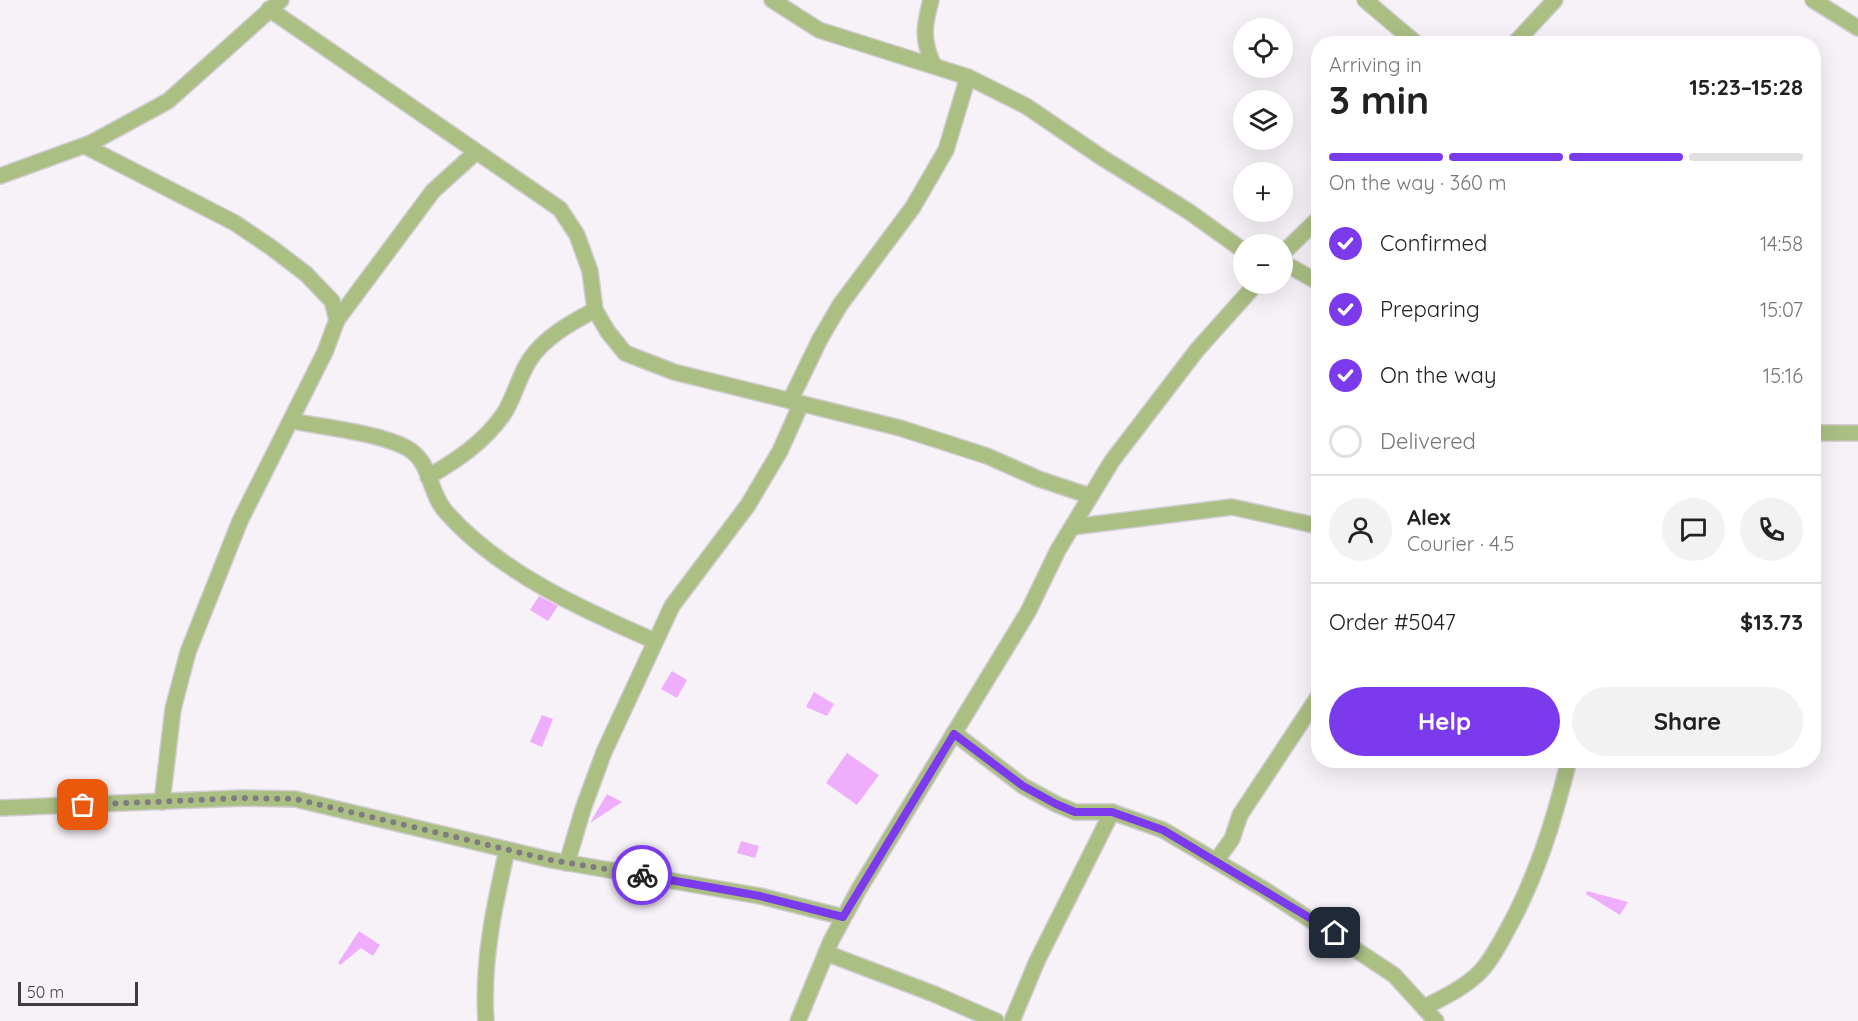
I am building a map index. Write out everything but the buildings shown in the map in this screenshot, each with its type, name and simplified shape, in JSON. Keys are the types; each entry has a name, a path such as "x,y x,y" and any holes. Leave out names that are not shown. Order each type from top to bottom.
{"street":[{"path":"772,0 819,30 933,64 968,77 1026,106 1188,211 1233,243"},
{"path":"931,0 925,22 925,45 933,64"},
{"path":"1365,0 1408,36"},
{"path":"1521,36 1555,0"},
{"path":"1813,0 1858,28"},
{"path":"0,176 85,146 168,101 275,5 475,153 560,209 577,235 587,262 595,310 608,332 625,353 674,372 911,432 987,456 1039,479 1090,496"},
{"path":"567,863 583,809 604,752 672,606 748,505 780,451 820,339 840,305 913,207 946,150 968,77"},
{"path":"85,146 235,223 272,248 306,274 332,301 337,320"},
{"path":"162,802 173,710 188,651 240,521 292,421 325,352 337,320 433,191 475,153"},
{"path":"1293,243 1311,226"},
{"path":"1293,268 1311,278"},
{"path":"798,1021 843,917 1028,612 1090,496 1112,461 1191,359 1247,294"},
{"path":"428,477 462,457 480,441 503,414 529,360 547,341 575,320 595,310"},
{"path":"292,421 370,436 406,447 424,461 428,477 445,511 500,560 590,613 655,641"},
{"path":"1821,434 1858,433"},
{"path":"1072,527 1232,507 1311,524"},
{"path":"1216,861 1232,839 1240,815 1311,708"},
{"path":"954,734 1023,786 1056,804 1075,812 1112,812 1163,830 1216,861 1335,933 1386,969 1436,1021"},
{"path":"1425,1007 1455,992 1481,972 1496,951 1531,885 1551,827 1567,768"},
{"path":"0,808 242,798 296,799 567,863 760,896 843,917"},
{"path":"1012,1021 1037,962 1112,812"},
{"path":"486,1021 483,983 491,919 507,850"},
{"path":"826,953 934,993 996,1021"}],"way so far":[{"path":"83,805 242,798 296,799 551,860 642,875"}],"route":[{"path":"642,875 760,896 843,917 954,734 1023,786 1056,804 1075,812 1112,812 1163,830 1335,933"}]}
